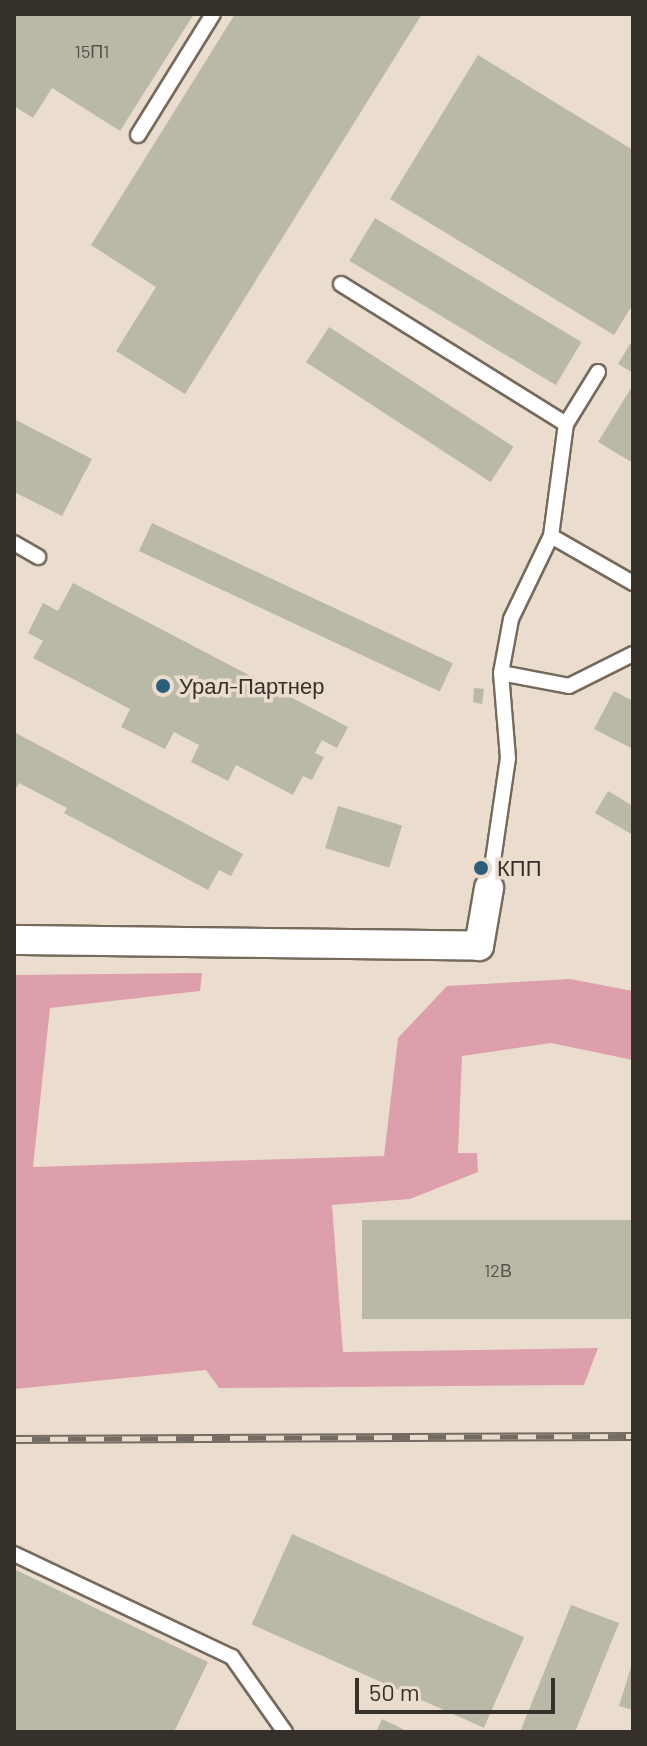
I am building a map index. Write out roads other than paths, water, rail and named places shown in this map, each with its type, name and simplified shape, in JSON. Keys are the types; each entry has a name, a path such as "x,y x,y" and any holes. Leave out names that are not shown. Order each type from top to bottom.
{"street":[{"path":"14,940 479,946 489,888"}],"lane":[{"path":"138,135 213,14"},
{"path":"341,284 566,424"},
{"path":"489,888 508,758 501,673 511,619 551,536 566,424 598,372"},
{"path":"551,536 633,583"},
{"path":"14,543 38,557"},
{"path":"501,673 569,686 633,654"},
{"path":"14,1554 232,1657 285,1732"}],"railway":[{"path":"14,1439 633,1436"}],"place":[{"name":"Урал-Партнер","path":"163,686"},
{"name":"КПП","path":"481,868"}]}
